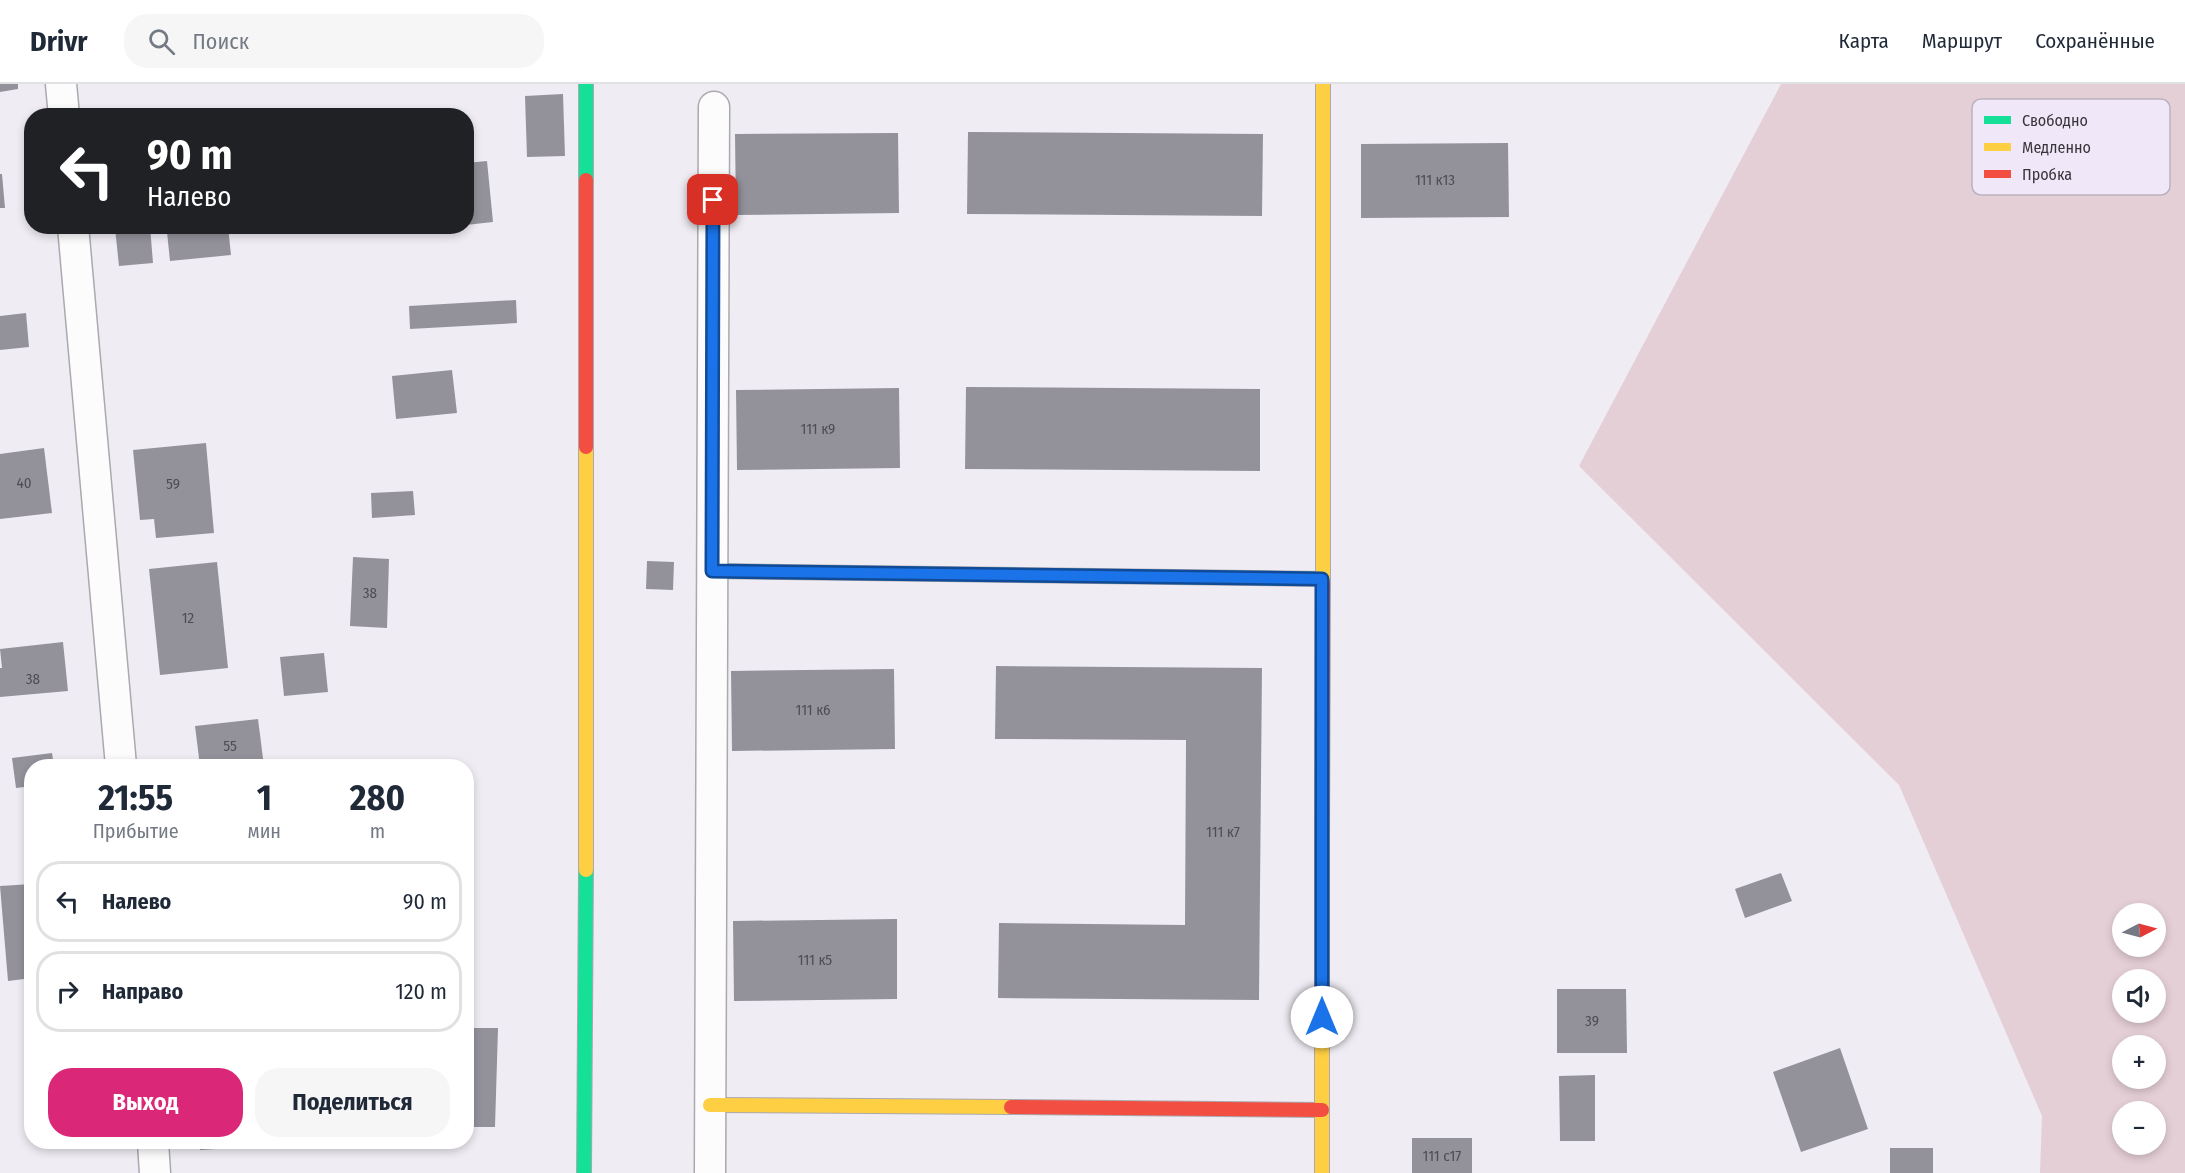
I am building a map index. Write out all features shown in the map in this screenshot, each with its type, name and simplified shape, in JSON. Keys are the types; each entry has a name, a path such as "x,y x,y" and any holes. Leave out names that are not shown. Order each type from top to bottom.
{"street":[{"path":"61,84 63,108"},
{"path":"584,1173 586,84"},
{"path":"1322,1173 1323,84"},
{"path":"710,1173 714,107"},
{"path":"75,234 120,759"},
{"path":"712,571 1322,579"},
{"path":"710,1105 1322,1110"},
{"path":"153,1149 155,1173"}],"shaded area":[{"path":"1781,84 2185,84 2185,1173 2040,1173 2042,1116 1899,785 1579,466"}],"building":[{"path":"0,84 18,84 18,89 0,92"},
{"path":"563,94 565,156 527,157 525,96"},
{"path":"968,132 1263,134 1262,216 967,214"},
{"path":"898,133 899,213 736,215 735,134"},
{"path":"1508,143 1509,217 1361,218 1361,144"},
{"path":"487,161 493,222 474,224 474,162"},
{"path":"0,174 2,174 5,208 0,208"},
{"path":"116,234 151,234 153,263 119,266"},
{"path":"167,234 229,234 231,255 170,261"},
{"path":"516,300 517,323 410,329 409,306"},
{"path":"26,313 29,347 0,350 0,316"},
{"path":"452,370 457,413 396,419 392,376"},
{"path":"966,387 1260,389 1260,471 965,469"},
{"path":"899,388 900,468 737,470 736,390"},
{"path":"206,443 214,533 156,538 154,519 140,520 133,450"},
{"path":"44,448 52,513 0,519 0,454"},
{"path":"413,491 415,515 372,518 371,493"},
{"path":"353,557 389,559 387,628 350,626"},
{"path":"647,561 674,562 673,590 646,589"},
{"path":"217,562 228,668 160,675 149,569"},
{"path":"63,642 68,691 0,697 0,668 2,668 0,649"},
{"path":"324,653 328,692 284,696 280,657"},
{"path":"996,666 1262,668 1259,1000 998,998 999,923 1185,925 1186,740 995,739"},
{"path":"894,669 895,749 732,751 731,671"},
{"path":"258,719 263,759 199,759 195,726"},
{"path":"52,753 53,759 24,759 24,787 16,788 12,758"},
{"path":"1781,873 1792,901 1745,918 1735,889"},
{"path":"24,884 24,979 8,981 0,886"},
{"path":"897,919 897,999 734,1001 733,921"},
{"path":"1557,989 1626,989 1627,1053 1557,1053"},
{"path":"474,1028 498,1028 495,1127 474,1127"},
{"path":"1840,1048 1868,1129 1801,1152 1773,1072"},
{"path":"1595,1075 1595,1141 1560,1141 1559,1076"},
{"path":"1412,1138 1472,1138 1472,1173 1412,1173"},
{"path":"1890,1148 1933,1148 1933,1173 1890,1173"}],"traffic: fast":[{"path":"586,84 586,180"},
{"path":"712,571 1322,579"},
{"path":"584,1173 586,870"}],"traffic: slow":[{"path":"1323,84 1323,583"},
{"path":"586,447 586,870"},
{"path":"1322,841 1322,1173"},
{"path":"710,1105 1011,1107"}],"traffic: jam":[{"path":"586,180 586,447"},
{"path":"1322,841 1323,583"},
{"path":"1011,1107 1322,1110"}],"route":[{"path":"713,200 712,571 1322,579 1322,1017"}]}
